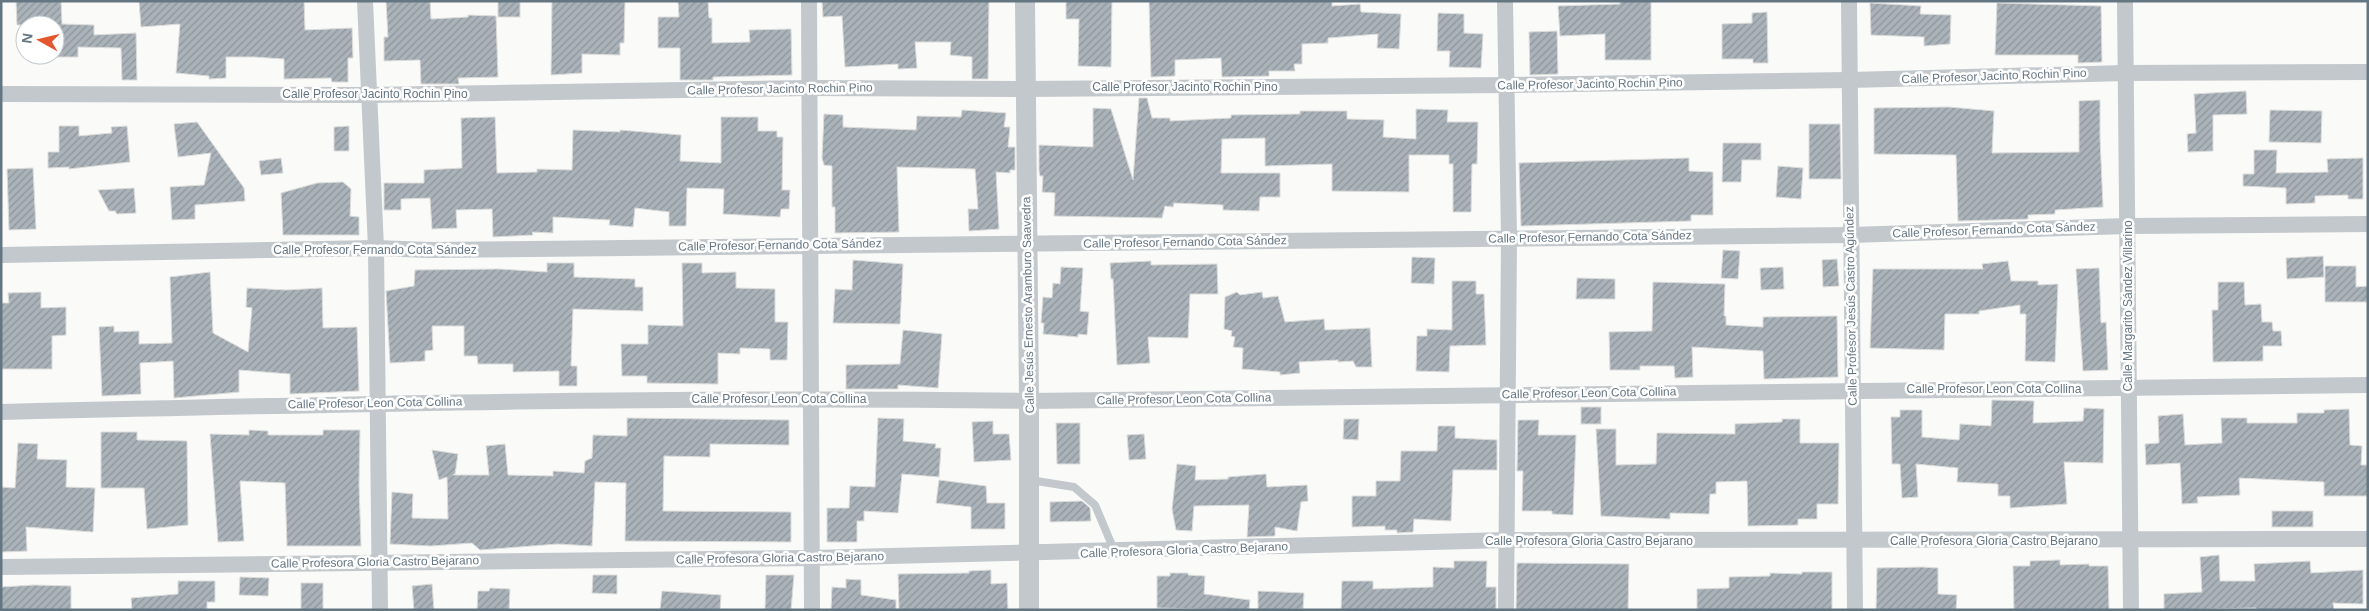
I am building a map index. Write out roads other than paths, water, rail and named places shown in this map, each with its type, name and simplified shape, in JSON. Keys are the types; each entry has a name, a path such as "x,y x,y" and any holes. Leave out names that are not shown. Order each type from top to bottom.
{"street":[{"path":"366,1 368,95 376,248 380,610"},
{"path":"809,1 812,610"},
{"name":"Calle Jesús Ernesto Aramburo Saavedra","path":"1025,1 1029,610"},
{"path":"1505,1 1509,238 1506,610"},
{"name":"Calle Profesor Jesús Castro Agúndez","path":"1849,1 1855,610"},
{"name":"Calle Margarito Sández Villarino","path":"2126,1 2131,610"},
{"name":"Calle Profesor Jacinto Rochin Pino","path":"1,94 368,95 810,88 1026,89 1506,85 1850,80 2126,73 2368,72"},
{"name":"Calle Profesor Fernando Cota Sández","path":"1,255 376,248 428,250 1851,235 2128,226 2368,224"},
{"name":"Calle Profesor Leon Cota Collina","path":"1,412 378,403 811,398 1029,401 2368,385"},
{"name":"Calle Profesora Gloria Castro Bejarano","path":"1,567 811,558 1115,552 1507,540 2131,541 2368,539"}],"lane":[{"path":"1029,480 1074,487 1095,505 1115,552"}]}
